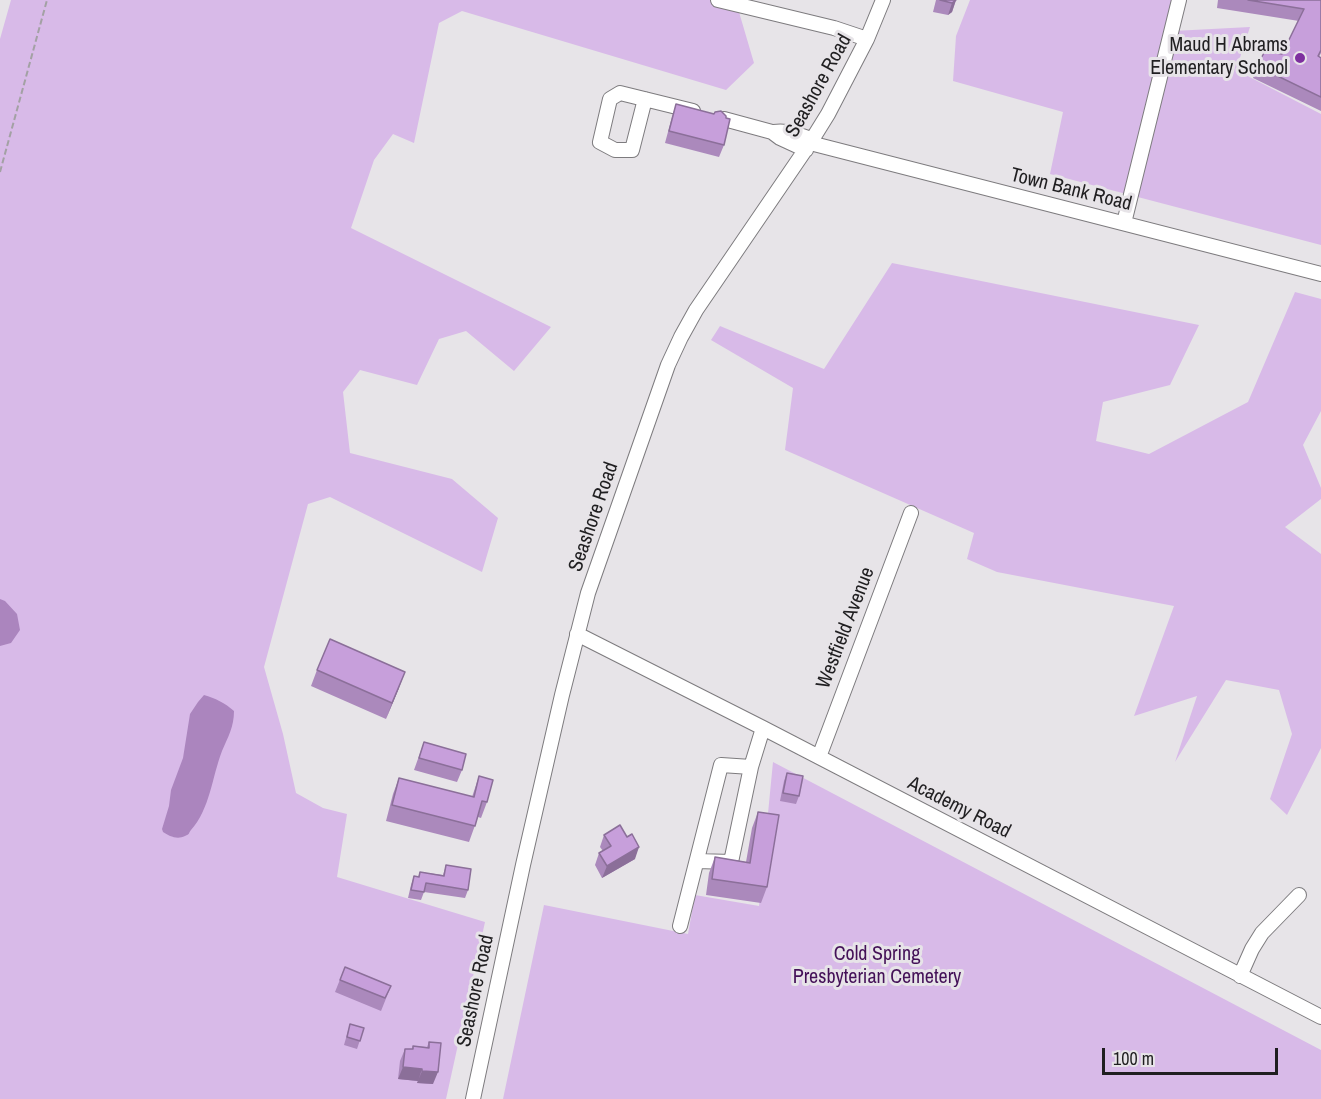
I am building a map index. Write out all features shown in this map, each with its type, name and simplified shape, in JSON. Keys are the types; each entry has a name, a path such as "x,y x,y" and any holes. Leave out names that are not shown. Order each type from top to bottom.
{"street":[{"path":"718,0 834,28 867,39"},
{"name":"Seashore Road","path":"473,1099 525,854 577,634 592,583 668,365 696,310 810,144 828,114 867,39 884,0"},
{"path":"1124,223 1179,0"},
{"path":"645,99 702,113"},
{"name":"Town Bank Road","path":"724,119 810,144 1321,274"},
{"name":"Westfield Avenue","path":"819,757 911,513"},
{"name":"Academy Road","path":"577,634 1321,1017"},
{"path":"697,861 731,862 751,767 763,728"},
{"path":"680,926 721,765 751,767"},
{"path":"1240,976 1262,933 1299,895"}],"path":[{"path":"0,172 47,0"}],"green space":[{"path":"11,0 747,0 739,12 754,63 726,90 462,11 439,23 414,143 393,134 374,160 351,228 551,327 514,371 466,331 439,339 417,385 360,370 343,392 350,453 452,479 498,518 482,572 330,497 308,504 264,667 283,734 296,793 323,808 347,814 337,877 485,922 446,1099 0,1099 0,39"},
{"path":"970,0 1175,0 1173,31 1250,27 1236,70 1321,114 1321,245 1050,174 1063,112 953,81 956,36"},
{"path":"892,263 1199,325 1170,385 1103,402 1096,441 1149,454 1248,402 1295,292 1321,299 1321,411 1303,445 1321,488 1321,499 1285,527 1321,554 1321,748 1287,815 1270,799 1292,734 1279,690 1226,680 1175,762 1197,696 1134,716 1174,606 997,572 967,559 974,533 785,450 793,388 711,340 720,326 824,369"},
{"name":"Cold Spring Presbyterian Cemetery","path":"773,762 1321,1050 1321,1099 503,1099 544,905 688,934 695,895 759,906"}],"shaded area":[{"path":"0,599 5,601 17,614 20,630 11,643 0,646"},
{"path":"204,695 220,701 234,711 233,722 210,792 197,822 188,834 179,838 173,837 163,832 162,829 171,790 183,758 190,714"}],"building":[{"path":"940,0 956,0 952,3"},
{"path":"1248,0 1321,0 1321,50 1318,56 1321,58 1321,97 1257,66 1265,51 1282,54 1304,9"},
{"path":"676,104 714,114 721,111 726,118 730,119 724,145 669,131"},
{"path":"330,639 405,672 392,703 317,670"},
{"path":"424,742 466,754 462,770 419,758"},
{"path":"787,773 803,776 799,796 783,793"},
{"path":"479,776 493,780 487,802 482,801 475,826 392,805 399,778 474,797"},
{"path":"758,812 779,815 767,887 712,879 715,857 750,863"},
{"path":"620,825 627,837 632,834 639,847 607,866 599,853 611,846 604,835"},
{"path":"446,865 471,869 468,890 426,883 424,892 411,890 414,876 419,877 420,872 444,876"},
{"path":"345,967 391,986 385,998 340,980"},
{"path":"350,1024 364,1028 360,1041 347,1037"},
{"path":"429,1042 441,1043 438,1072 403,1067 405,1049 413,1049 413,1046 429,1048"}],"place":[{"name":"Maud H Abrams Elementary School","path":"1300,58"}]}
